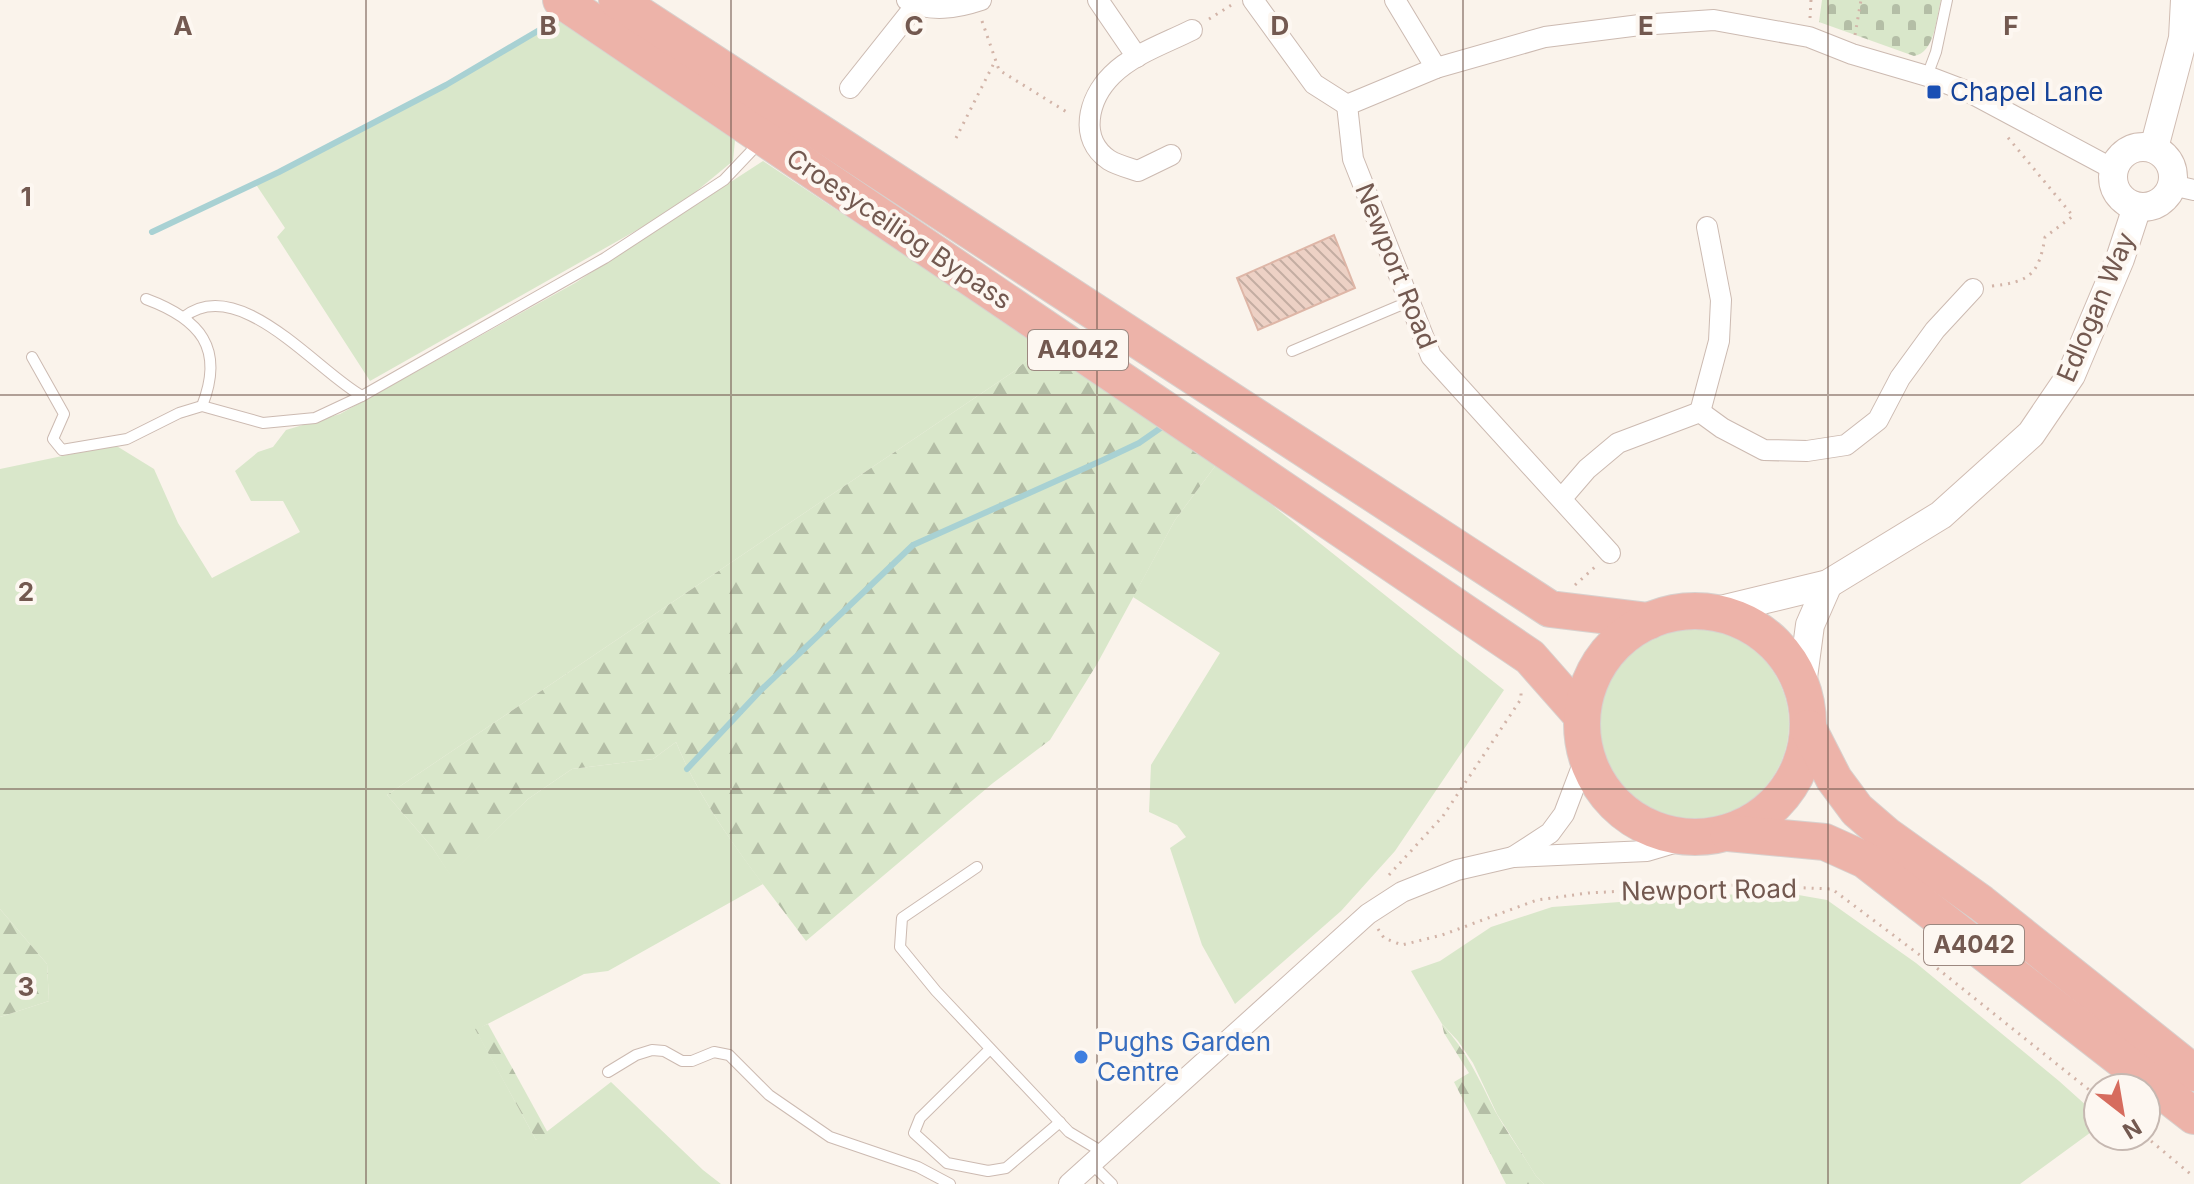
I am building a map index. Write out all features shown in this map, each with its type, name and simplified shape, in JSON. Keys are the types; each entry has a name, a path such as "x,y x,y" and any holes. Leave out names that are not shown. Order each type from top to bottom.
{"highway":[{"name":"Croesyceiliog Bypass","path":"561,0 1526,655 1582,716"},
{"name":"Croesyceiliog Bypass","path":"617,0 1550,609 1649,621"},
{"path":"1681,612 1712,612 1741,621 1767,636 1787,658 1802,685 1808,728 1802,762 1785,793 1760,817 1728,833 1691,838 1656,831 1625,813 1601,788 1586,756 1582,716 1588,686 1602,659 1623,637 1649,621 1681,612"},
{"name":"A4042","path":"1808,728 1834,779 1857,810 1886,835 1981,903 2194,1073"},
{"name":"A4042","path":"1728,833 1825,842 1865,860 2194,1116"}],"street":[{"path":"1098,0 1137,57"},
{"path":"1253,0 1314,84 1347,105 1436,68 1545,37 1640,25 1714,20 1809,37 1852,54 1927,76 1969,92 2113,169 2122,154 2137,147 2154,148 2183,38 2185,0"},
{"path":"1395,0 1436,68"},
{"path":"850,88 912,3 954,9 979,1"},
{"path":"1171,155 1138,171 1109,160 1091,141 1088,119 1096,95 1112,75 1137,57 1192,30"},
{"name":"Newport Road","path":"1347,105 1353,159 1431,356 1610,553"},
{"name":"Edlogan Way","path":"2113,169 2113,185 2122,199 2137,207 2153,206 2183,188 2166,157 2154,148"},
{"name":"Edlogan Way","path":"1712,612 1828,584 1941,515 2031,434 2071,375 2120,259 2137,207"},
{"path":"1700,412 1719,341 1721,300 1707,227"},
{"path":"1700,412 1722,428 1764,450 1807,451 1846,445 1878,420 1900,378 1935,330 1973,289"},
{"path":"1562,498 1587,469 1618,443 1700,412"},
{"path":"1802,685 1810,625 1828,584"},
{"path":"1513,857 1550,833 1564,814 1586,756"},
{"path":"1069,1184 1368,914 1402,892 1443,876 1513,857 1647,851 1691,838"}],"lane":[{"path":"1927,76 1936,52 1947,0"},
{"path":"32,357 64,414 53,439 62,450 127,439 179,413 202,406 263,423 315,418 362,396 605,258 685,208 724,180 764,137"},
{"path":"146,299 174,309 184,317 201,336 209,351 212,366 210,385 202,406"},
{"path":"1292,351 1408,302"},
{"path":"184,317 207,307 247,315 282,334 362,396"},
{"path":"977,867 902,918 900,947 990,1049 1098,1158 1112,1184"},
{"path":"990,1049 920,1118 914,1133 947,1163 988,1171 1006,1168 1060,1122"},
{"path":"608,1072 636,1055 652,1050 664,1051 682,1061 692,1061 714,1052 729,1055 769,1095 830,1137 918,1167 950,1184"}],"path":[{"path":"1192,30 1239,0"},
{"path":"1852,54 1861,0"},
{"path":"979,1 994,63 999,70 1076,118 1088,119"},
{"path":"956,138 994,63"},
{"path":"1973,289 2023,281 2041,263 2045,237 2073,216 1998,126"},
{"path":"1550,609 1610,553"},
{"path":"1368,914 1375,891 1443,816 1521,699 1521,664 1526,655"},
{"name":"Newport Road","path":"1368,914 1384,938 1402,945 1442,935 1537,900 1575,895 1737,885 1832,889 1945,974 2082,1084"},
{"path":"2162,1150 2194,1177"}],"green space":[{"path":"1822,0 1941,0 1930,42 1926,49 1914,56 1819,22"},
{"path":"558,19 735,140 733,161 676,208 370,381 277,237 285,228 255,183 446,85"},
{"path":"763,161 1042,346 1016,370 387,795 432,847 450,874 528,799 572,769 653,759 676,742 715,816 763,884 608,971 584,974 476,1030 536,1140 611,1082 721,1184 0,1184 0,1017 49,1001 47,964 0,909 0,469 115,445 154,469 178,523 212,578 300,532 283,501 251,501 235,471 258,452 273,447 286,430 340,414 575,283"},
{"path":"1042,346 1216,465 1175,520 1097,664 1050,740 993,783 806,941 718,821 676,742 653,759 572,769 528,799 450,875 432,847 387,795 1016,370"},
{"path":"1216,465 1272,505 1504,690 1395,851 1341,911 1235,1004 1202,945 1170,848 1186,837 1177,825 1149,812 1151,765 1220,653 1133,597 1175,520"},
{"path":"1694,629 1730,636 1761,657 1782,688 1789,724 1782,760 1761,791 1730,812 1694,819 1658,812 1627,791 1606,760 1599,724 1606,688 1627,657 1658,636"},
{"path":"1787,893 1827,900 1916,963 2082,1102 2082,1139 2020,1184 1544,1184 1497,1114 1473,1063 1442,1024 1411,971 1440,961 1491,927 1552,907"},
{"path":"0,909 47,964 49,1001 0,1017"},
{"path":"488,1024 548,1133 536,1140 475,1029"},
{"path":"1442,1024 1465,1055 1500,1119 1544,1184 1506,1184 1454,1082 1469,1073 1444,1033"}],"building":[{"path":"1334,235 1355,288 1258,330 1237,278"}],"waterway":[{"path":"152,232 279,172 446,85 558,19"},
{"path":"687,769 761,690 913,545 1139,443 1162,427"}],"place":[{"name":"Chapel Lane","path":"1934,92"},
{"name":"Pughs Garden Centre","path":"1081,1057"}]}
